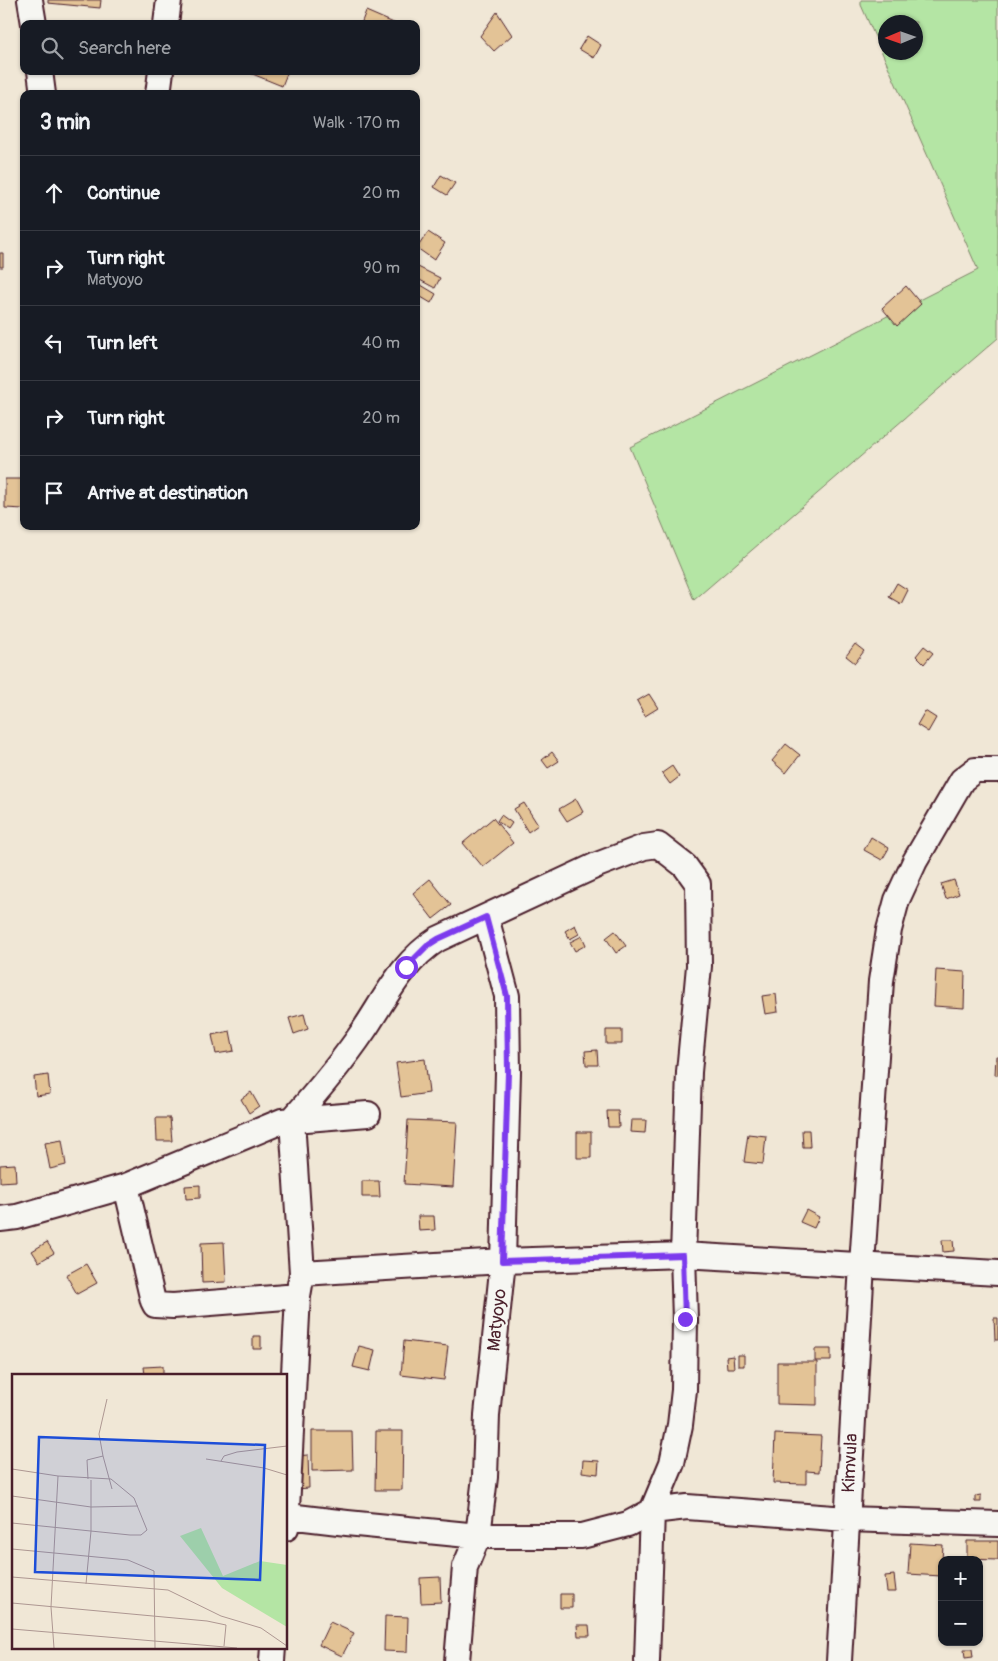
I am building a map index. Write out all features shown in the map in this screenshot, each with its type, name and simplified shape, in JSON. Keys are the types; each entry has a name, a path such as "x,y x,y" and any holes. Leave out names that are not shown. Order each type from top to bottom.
{"street":[{"path":"30,0 33,20"},
{"path":"166,20 169,0"},
{"path":"41,75 42,90"},
{"path":"159,90 160,75"},
{"name":"Kimvula","path":"839,1661 881,981 889,930 897,900 915,861 962,780 975,770 998,770"},
{"path":"288,1504 300,1285 292,1120 347,1055 385,995 406,967 427,946 438,939 597,865 658,845 676,858 698,884 700,966 689,1072 683,1255 685,1319 684,1390 680,1425 672,1463 652,1511 647,1661"},
{"name":"Matyoyo","path":"457,1661 465,1568 478,1536 485,1477 487,1414 502,1261 508,1072 507,996 486,917"},
{"path":"0,1219 17,1218 126,1186 282,1121 368,1114"},
{"path":"126,1186 153,1302 173,1306 300,1285 502,1261 683,1255 998,1273"},
{"path":"288,1522 347,1524 478,1536 582,1536 628,1524 652,1511 686,1507 847,1519 998,1524"},
{"path":"272,1661 273,1648"}],"green space":[{"path":"861,0 998,0 998,338 694,600 630,447 978,270 885,60 923,60 923,15 878,15 878,44 861,5"}],"building":[{"path":"48,0 101,0 100,8 48,3"},
{"path":"366,11 387,20 363,20"},
{"path":"497,12 512,35 494,51 480,36"},
{"path":"587,36 601,45 594,58 579,49"},
{"path":"255,75 286,75 282,86"},
{"path":"441,175 455,183 447,195 434,187"},
{"path":"428,232 445,243 434,260 420,250 420,244"},
{"path":"0,253 3,253 3,267 0,267"},
{"path":"420,268 440,278 435,288 420,280"},
{"path":"420,284 436,294 431,303 420,296"},
{"path":"906,286 921,304 897,326 882,308"},
{"path":"5,479 20,479 20,509 5,508"},
{"path":"897,583 908,590 901,604 889,597"},
{"path":"855,644 864,651 855,663 846,656"},
{"path":"924,646 933,653 924,664 916,656"},
{"path":"649,694 658,708 645,716 637,701"},
{"path":"925,711 936,718 928,732 917,725"},
{"path":"786,744 800,755 786,773 772,761"},
{"path":"552,752 559,761 548,768 542,760"},
{"path":"672,766 679,777 670,784 662,773"},
{"path":"576,799 583,812 567,821 559,809"},
{"path":"524,803 538,825 528,832 514,809"},
{"path":"501,815 512,823 508,829 497,821"},
{"path":"493,818 513,843 483,867 463,843"},
{"path":"871,837 889,848 882,860 864,850"},
{"path":"430,879 451,905 433,919 413,893"},
{"path":"954,880 959,894 946,899 941,884"},
{"path":"575,925 579,934 570,939 565,931"},
{"path":"615,931 626,946 616,953 606,938"},
{"path":"582,936 586,945 575,951 570,942"},
{"path":"936,970 965,972 964,1008 934,1006"},
{"path":"776,994 778,1012 765,1014 762,996"},
{"path":"304,1014 308,1029 294,1034 289,1018"},
{"path":"606,1030 622,1030 622,1044 606,1044"},
{"path":"230,1031 234,1051 216,1054 212,1035"},
{"path":"597,1050 598,1065 586,1065 585,1051"},
{"path":"996,1056 998,1056 998,1075 995,1075"},
{"path":"425,1059 429,1093 401,1097 396,1063"},
{"path":"48,1075 50,1094 36,1096 34,1077"},
{"path":"251,1092 259,1106 249,1113 241,1099"},
{"path":"607,1111 618,1111 619,1127 608,1127"},
{"path":"156,1118 170,1118 172,1141 157,1141"},
{"path":"408,1120 457,1122 453,1187 404,1184"},
{"path":"631,1120 646,1120 645,1133 630,1132"},
{"path":"802,1130 809,1130 810,1147 803,1147"},
{"path":"577,1132 591,1132 591,1158 577,1158"},
{"path":"748,1134 766,1136 763,1164 744,1162"},
{"path":"62,1140 66,1165 50,1169 45,1143"},
{"path":"15,1164 16,1181 0,1182 0,1165"},
{"path":"362,1181 379,1181 380,1197 362,1197"},
{"path":"200,1185 200,1198 186,1199 185,1186"},
{"path":"806,1210 819,1217 814,1228 800,1222"},
{"path":"418,1216 434,1216 435,1230 419,1231"},
{"path":"942,1240 953,1240 954,1251 943,1252"},
{"path":"47,1242 54,1253 39,1262 32,1251"},
{"path":"224,1242 226,1282 202,1283 201,1243"},
{"path":"86,1264 97,1283 77,1294 66,1275"},
{"path":"994,1318 998,1318 998,1340 995,1340"},
{"path":"253,1336 261,1336 261,1349 253,1349"},
{"path":"404,1341 448,1346 444,1380 401,1375"},
{"path":"359,1346 375,1350 370,1371 353,1367"},
{"path":"815,1349 831,1349 831,1361 815,1361"},
{"path":"738,1355 744,1355 744,1366 738,1366"},
{"path":"733,1356 734,1368 727,1368 726,1357"},
{"path":"777,1362 817,1362 817,1405 777,1404"},
{"path":"163,1366 163,1374 145,1374 144,1367"},
{"path":"312,1431 352,1431 353,1470 312,1471"},
{"path":"376,1431 403,1431 402,1490 375,1490"},
{"path":"775,1434 821,1436 819,1472 806,1471 806,1484 773,1483"},
{"path":"308,1455 309,1488 297,1489 295,1456"},
{"path":"583,1460 599,1461 598,1474 582,1472"},
{"path":"981,1495 981,1502 975,1502 975,1496"},
{"path":"967,1541 998,1541 998,1560 983,1560 983,1556 967,1556"},
{"path":"910,1543 943,1545 942,1556 938,1556 938,1576 908,1574"},
{"path":"894,1575 896,1592 887,1592 885,1576"},
{"path":"440,1577 441,1602 421,1603 420,1578"},
{"path":"560,1594 572,1594 572,1608 560,1608"},
{"path":"385,1616 408,1617 407,1652 384,1651"},
{"path":"330,1622 354,1633 342,1656 319,1645"},
{"path":"577,1625 589,1625 590,1636 578,1636"},
{"path":"964,1649 972,1649 973,1657 965,1658"}],"route":[{"path":"406,967 427,946 438,939 486,917 507,996 508,1072 502,1261 683,1255 685,1319"}]}
